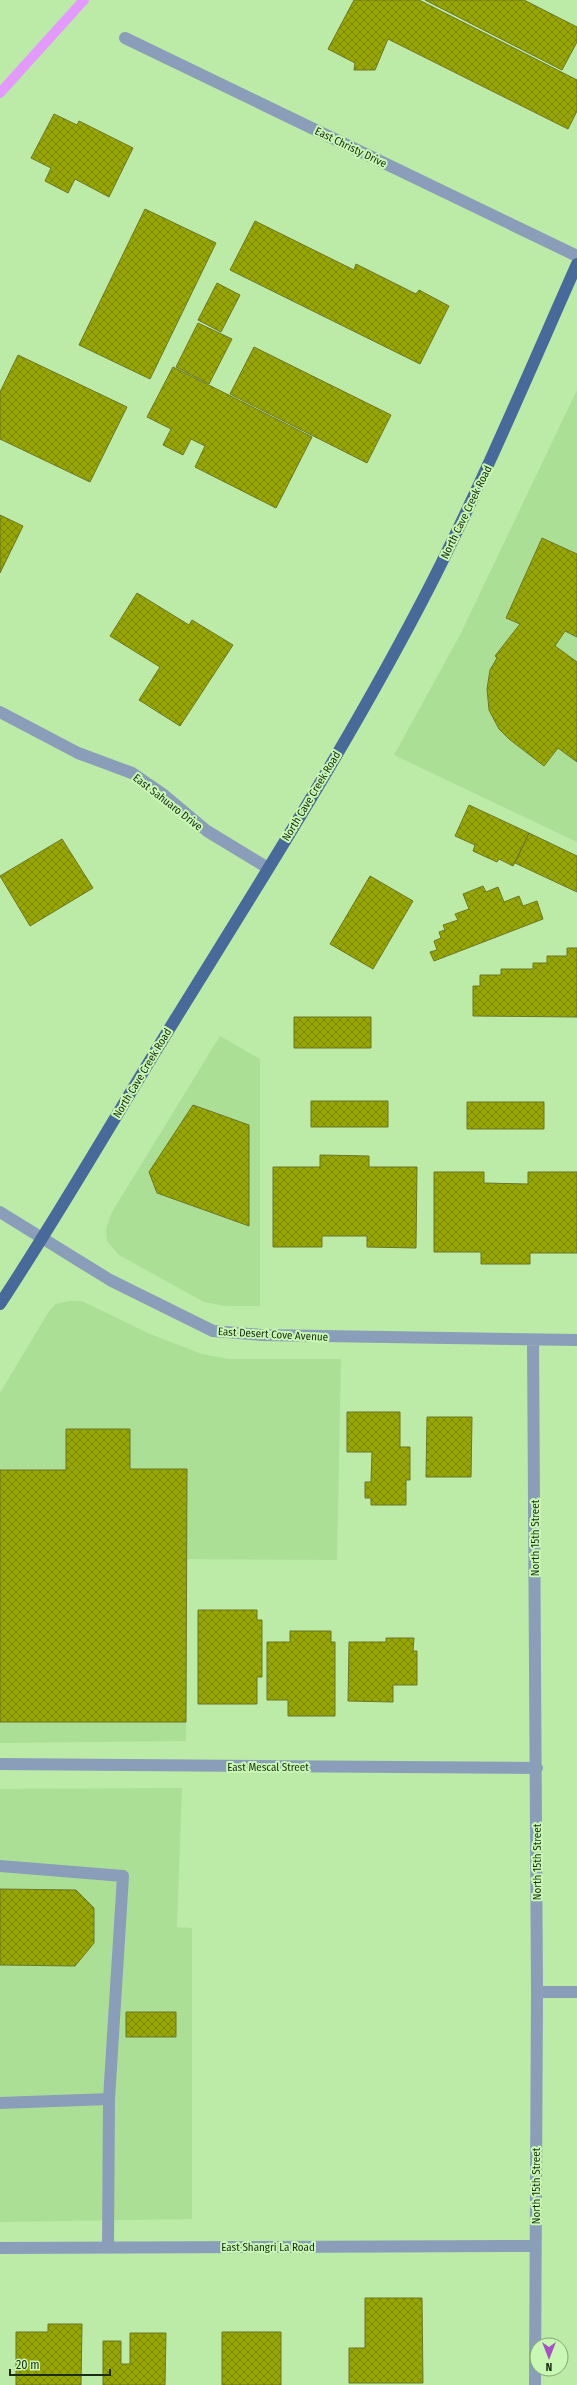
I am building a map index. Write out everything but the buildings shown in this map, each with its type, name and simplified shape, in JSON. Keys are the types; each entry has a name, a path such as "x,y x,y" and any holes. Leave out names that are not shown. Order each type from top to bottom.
{"main road":[{"name":"North Cave Creek Road","path":"0,1304 43,1239 136,1083 268,868 384,672 432,581 483,476 577,264"}],"street":[{"name":"East Christy Drive","path":"125,38 577,256"},
{"name":"East Sahuaro Drive","path":"0,712 78,753 132,773 164,795 207,831 268,868"},
{"name":"East Desert Cove Avenue","path":"0,1212 110,1280 213,1331 262,1335 577,1340"},
{"name":"North 15th Street","path":"534,1340 537,1768 535,2385"},
{"name":"East Mescal Street","path":"0,1764 537,1768"},
{"path":"0,1866 123,1876 109,2100 108,2247"},
{"path":"537,1992 577,1992"},
{"path":"0,2103 109,2100"},
{"name":"East Shangri La Road","path":"0,2248 535,2246"}],"shaded area":[{"path":"577,390 577,842 394,755 460,635"},
{"path":"220,1036 260,1059 260,1306 226,1306 204,1302 119,1255 107,1241 106,1229 112,1212"},
{"path":"69,1301 82,1301 150,1334 202,1354 229,1359 341,1359 337,1560 187,1559 186,1741 0,1743 0,1393 49,1311 56,1304"},
{"path":"182,1788 177,1927 192,1928 192,2219 0,2222 0,1789"}],"waterway":[{"path":"0,93 84,0"}]}
